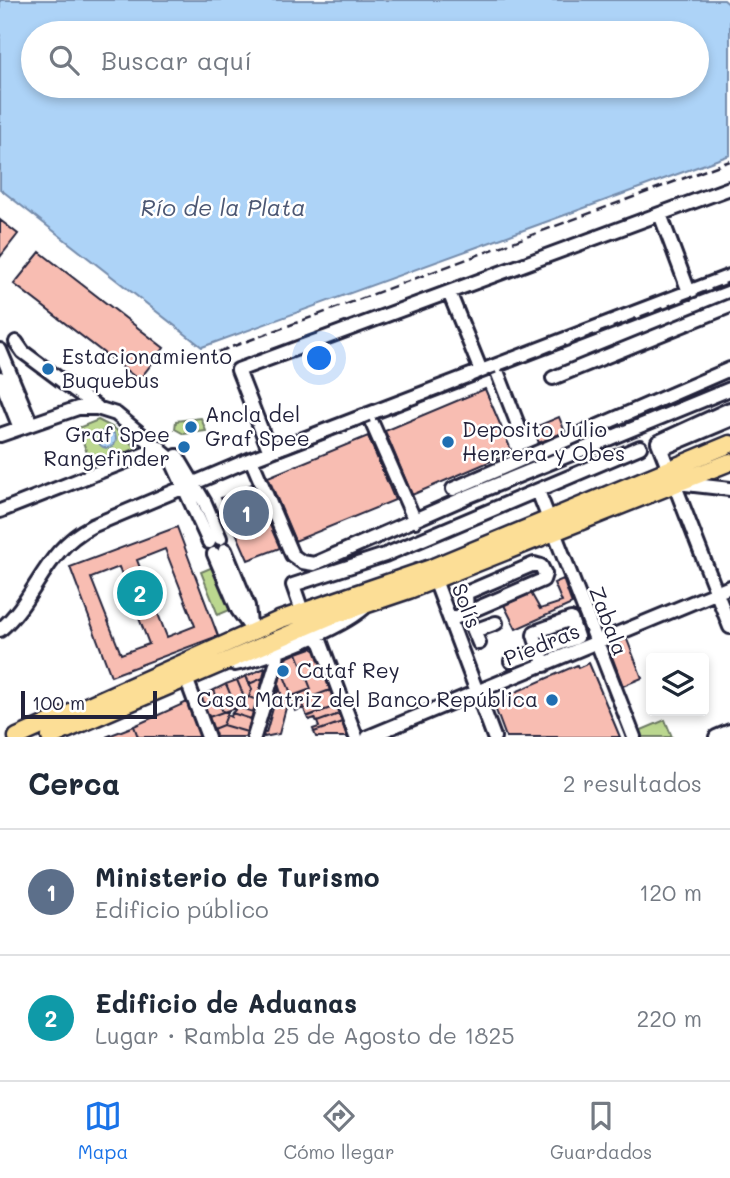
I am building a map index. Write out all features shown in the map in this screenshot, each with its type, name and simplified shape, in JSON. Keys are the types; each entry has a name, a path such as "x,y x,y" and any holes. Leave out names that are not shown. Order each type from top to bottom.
{"main road":[{"path":"17,737 70,727 219,664 276,645 433,574 671,476 730,444"},
{"path":"671,476 730,462"},
{"path":"50,737 252,627 433,574"}],"street":[{"path":"270,452 238,370 730,188"},
{"path":"660,214 690,292"},
{"path":"0,630 21,607 47,563 71,538 131,508 251,459 730,276"},
{"path":"449,292 481,371"},
{"path":"553,378 730,306"},
{"path":"16,342 23,352 97,408 125,418 160,448 178,456 217,546 237,610 252,627 276,645 316,636 351,618 369,603"},
{"path":"0,350 26,426"},
{"path":"495,366 518,425"},
{"path":"453,489 730,369"},
{"path":"0,378 6,406 26,426"},
{"path":"251,459 290,549 302,562 314,564 730,389"},
{"path":"0,435 69,410 97,408"},
{"path":"730,409 658,442 730,627"},
{"path":"368,414 415,521"},
{"path":"661,449 730,420"},
{"path":"302,611 293,585 385,555 640,447"},
{"path":"0,511 160,448"},
{"path":"671,476 730,489"},
{"name":"Zabala","path":"538,491 595,644 634,737"},
{"path":"450,620 467,614 542,580 545,574 541,566 534,564 466,593 467,614 477,637 496,623"},
{"name":"Solís","path":"433,574 494,737"},
{"name":"Piedras","path":"368,737 730,587"},
{"path":"161,688 170,681 245,645 252,627"},
{"path":"316,636 356,737"},
{"path":"254,737 276,645"},
{"path":"511,661 539,650 544,664"},
{"path":"186,678 208,737"},
{"path":"716,737 730,732"}],"green space":[{"path":"201,418 206,431 184,434 175,429 176,421"},
{"path":"98,420 114,428 137,448 92,467 78,428"},
{"path":"215,566 232,609 218,615 201,572"},
{"path":"665,720 672,737 642,737 639,731"}],"water":[{"name":"Río de la Plata","path":"0,0 724,0 730,5 730,155 202,347 0,189"},
{"path":"103,430 111,430 116,439 114,446 103,448 98,443 98,435"}],"building":[{"path":"0,220 18,234 0,257"},
{"path":"40,252 164,348 139,380 14,284"},
{"name":"Deposito Julio Herrera y Obes","path":"485,389 512,452 412,495 385,431"},
{"path":"559,417 565,432 539,443 533,428"},
{"path":"368,436 395,500 295,541 268,477"},
{"path":"252,484 280,548 248,560 221,498"},
{"path":"177,527 218,636 111,676 70,567","holes":["165,549 195,626 167,637 137,560","119,567 149,644 121,654 91,578"]},
{"path":"224,536 229,548 210,555 206,544"},
{"path":"563,579 572,604 516,629 504,605 531,593 540,609 562,602 554,583"},
{"path":"626,637 642,678 623,686 608,646"},
{"path":"311,648 316,651 330,690 301,701 299,694 311,689 297,653"},
{"path":"297,653 311,689 292,696 282,671 286,658"},
{"name":"Casa Matriz del Banco República","path":"589,663 620,737 506,737 493,702 577,665 578,668"},
{"path":"265,668 263,678 249,684 246,676"},
{"path":"282,671 292,696 283,699 278,686"},
{"path":"246,676 252,689 249,697 245,699 237,680"},
{"path":"263,678 257,700 249,697 252,689 249,684"},
{"path":"237,680 245,699 240,701 242,705 236,708 226,684"},
{"path":"226,684 236,708 223,712 214,690"},
{"path":"279,687 283,699 290,697 292,702 287,704 279,734 264,737 263,733 266,733"},
{"path":"214,690 223,712 209,717 200,696"},
{"path":"330,690 336,706 307,717 301,701"},
{"path":"299,694 304,708 295,711 290,697"},
{"path":"249,697 257,700 253,712 238,707 242,705 240,701"},
{"path":"187,702 201,737 138,737 134,726"},
{"path":"336,706 339,714 317,722 315,718 309,720 308,716"},
{"path":"238,707 253,712 251,719 232,713"},
{"path":"228,712 223,725 213,729 209,717"},
{"path":"232,713 251,719 247,732 223,725 227,715 231,717"},
{"path":"339,714 342,722 314,732 313,729 319,727 317,722"},
{"path":"342,722 347,737 316,737 314,732"},
{"path":"223,725 247,732 245,737 216,737 213,729"},
{"path":"134,726 138,737 106,737 111,735"}],"railway":[{"path":"218,352 730,161"},
{"path":"277,457 730,282"}],"place":[{"name":"Estacionamiento Buquebus","path":"48,369"},
{"name":"Ancla del Graf Spee","path":"191,427"},
{"name":"Deposito Julio Herrera y Obes","path":"448,442"},
{"name":"Graf Spee Rangefinder","path":"184,447"},
{"name":"Ministerio de Turismo","path":"246,513"},
{"name":"Edificio de Aduanas","path":"140,593"},
{"name":"Cataf Rey","path":"283,671"},
{"name":"Casa Matriz del Banco República","path":"552,700"}]}
